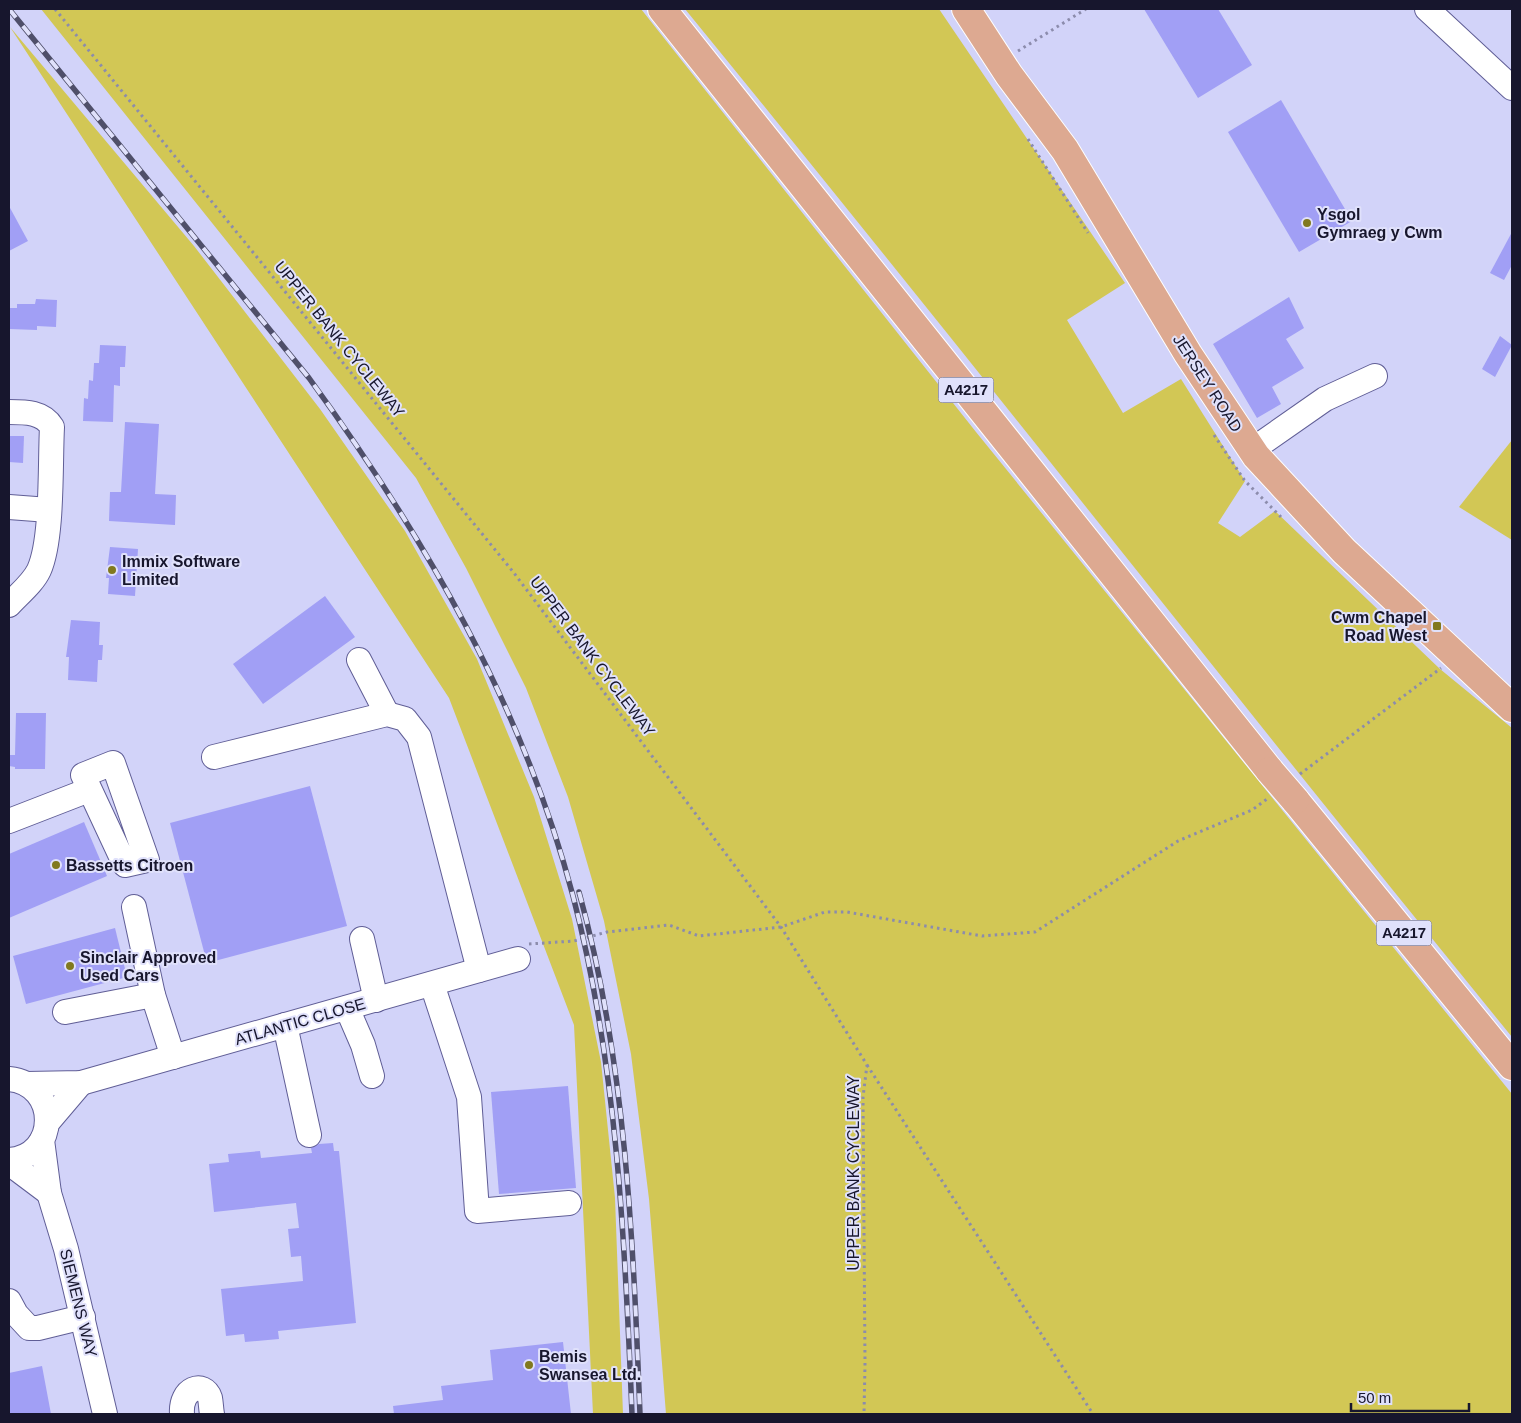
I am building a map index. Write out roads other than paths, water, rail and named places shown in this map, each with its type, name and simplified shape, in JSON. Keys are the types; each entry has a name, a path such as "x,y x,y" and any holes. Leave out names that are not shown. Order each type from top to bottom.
{"main road":[{"name":"A4217","path":"662,9 1512,1066"},
{"name":"JERSEY ROAD","path":"966,9 1001,62 1065,150 1188,354 1252,450 1344,550 1512,708"}],"street":[{"path":"1427,9 1512,88"},
{"path":"1252,450 1325,399 1375,376"},
{"path":"9,412 35,414 47,418 52,427 49,510 43,556 39,570 9,605"},
{"path":"9,507 49,510"},
{"path":"359,660 386,714"},
{"path":"214,757 386,714 405,719 419,737 479,970"},
{"path":"9,821 90,790"},
{"path":"134,907 153,995 174,1057"},
{"path":"362,939 376,1000"},
{"name":"ATLANTIC CLOSE","path":"15,1079 81,1083 518,959"},
{"path":"432,984 469,1097 477,1211 569,1203"},
{"path":"65,1012 153,995"},
{"path":"347,1008 363,1045 372,1076"},
{"path":"285,1025 309,1135"},
{"name":"SIEMENS WAY","path":"15,1079 43,1100 49,1193 83,1317 105,1414"},
{"path":"9,1160 29,1153 81,1083"},
{"path":"9,1163 49,1193"},
{"path":"9,1301 19,1319 29,1328 38,1328 83,1317"},
{"path":"182,1414 182,1400 187,1392 194,1388 204,1391 210,1397 212,1414"}],"railway":[{"path":"9,9 309,378 392,499 430,561 498,690 527,757 552,826 573,896 600,1024 609,1088 622,1218 632,1414"},
{"path":"579,892 595,956 617,1085 630,1216 640,1414"}],"place":[{"name":"Ysgol Gymraeg y Cwm","path":"1307,223"},
{"name":"Immix Software Limited","path":"112,570"},
{"name":"Cwm Chapel Road West","path":"1437,626"},
{"name":"Bassetts Citroen","path":"56,865"},
{"name":"Sinclair Approved Used Cars","path":"70,966"},
{"name":"Bemis Swansea Ltd.","path":"529,1365"}]}
